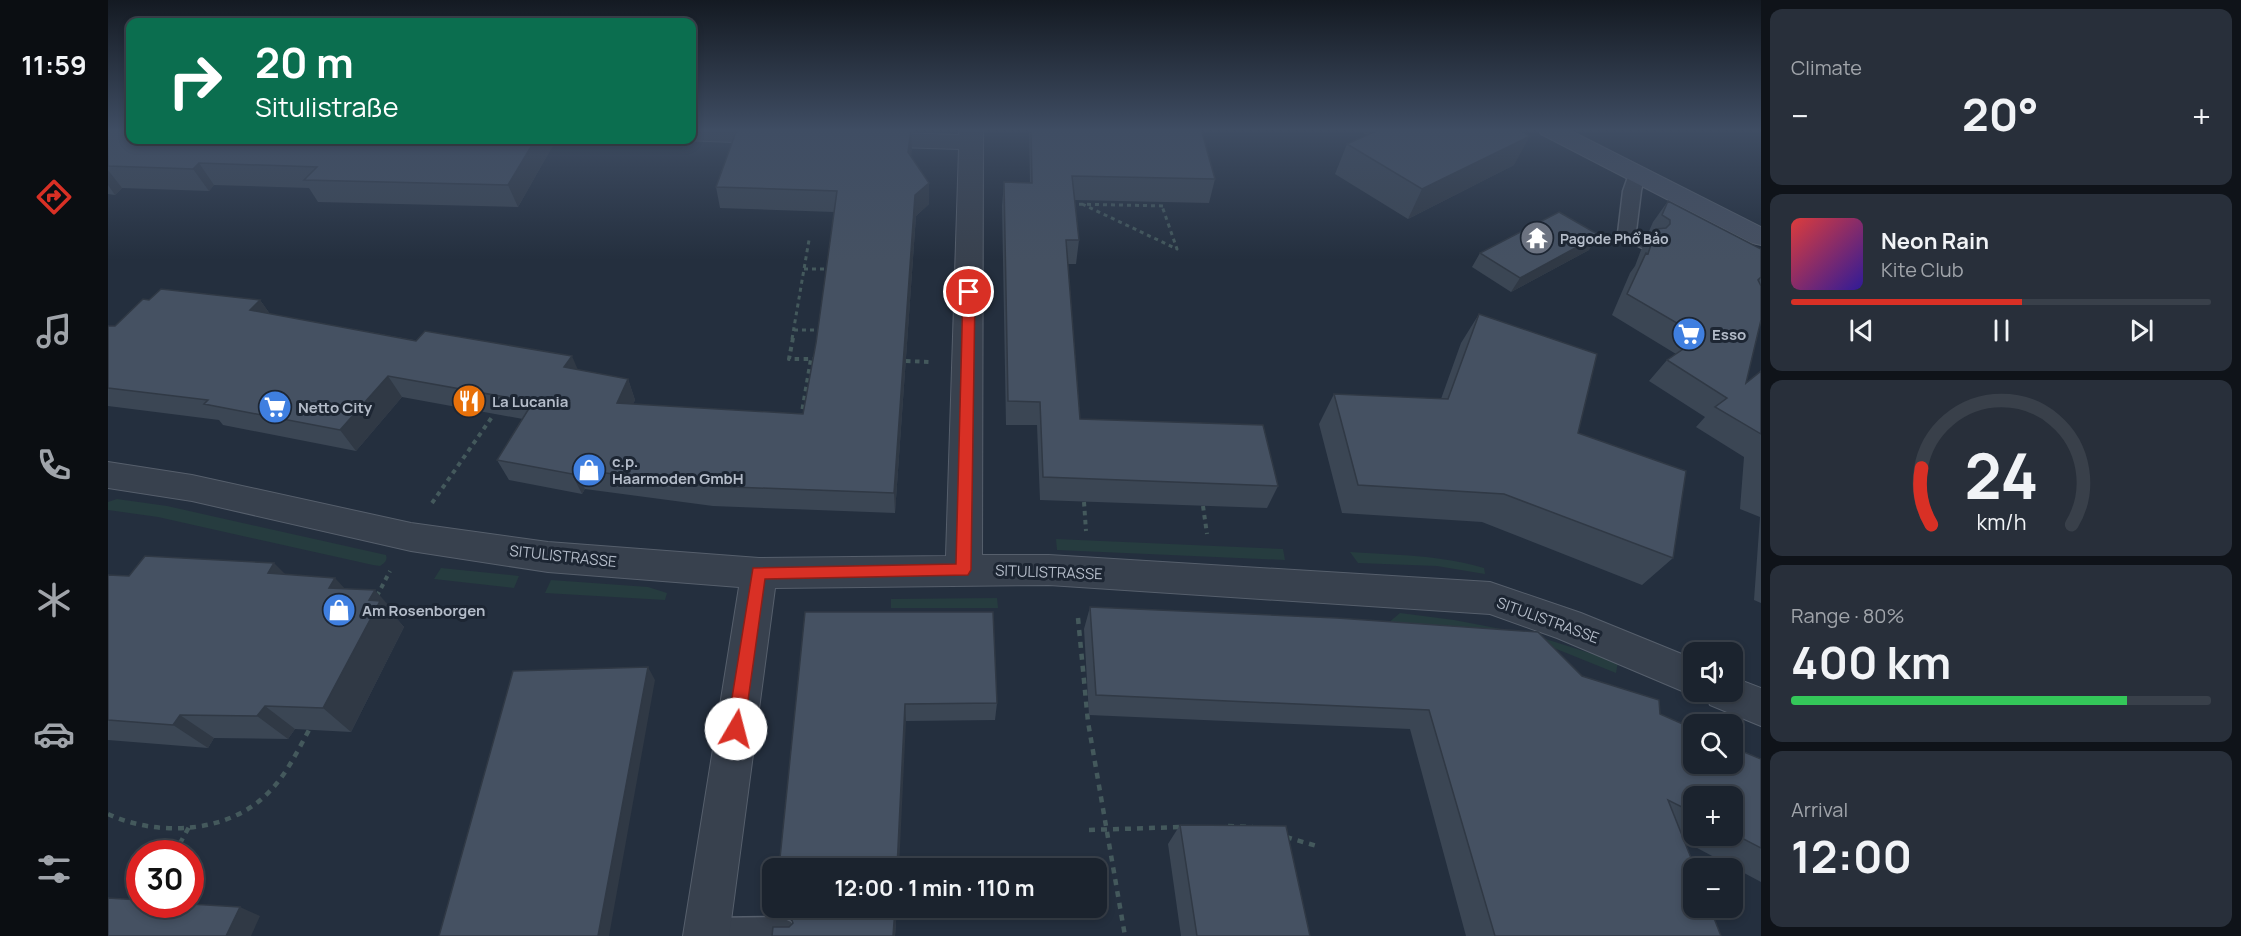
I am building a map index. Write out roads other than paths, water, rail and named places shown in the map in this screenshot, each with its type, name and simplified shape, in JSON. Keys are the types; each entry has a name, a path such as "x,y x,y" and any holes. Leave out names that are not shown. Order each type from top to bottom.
{"main road":[{"path":"1637,174 1759,233"}],"street":[{"path":"963,570 966,532 971,173"},
{"name":"SITULISTRASSE","path":"108,475 237,497 419,523 548,556 759,573 1060,571 1490,598 1568,625 1683,673"},
{"path":"706,935 759,573"},
{"path":"1743,700 1761,707"}],"lane":[{"path":"1637,174 1632,191 1627,233 1644,243"},
{"path":"706,935 780,933"}],"place":[{"name":"Pagode Phổ Bảo","path":"1537,238"},
{"name":"Esso","path":"1689,334"},
{"name":"La Lucania","path":"469,401"},
{"name":"Netto City","path":"275,407"},
{"name":"c.p. Haarmoden GmbH","path":"589,470"},
{"name":"Am Rosenborgen","path":"339,610"}]}
